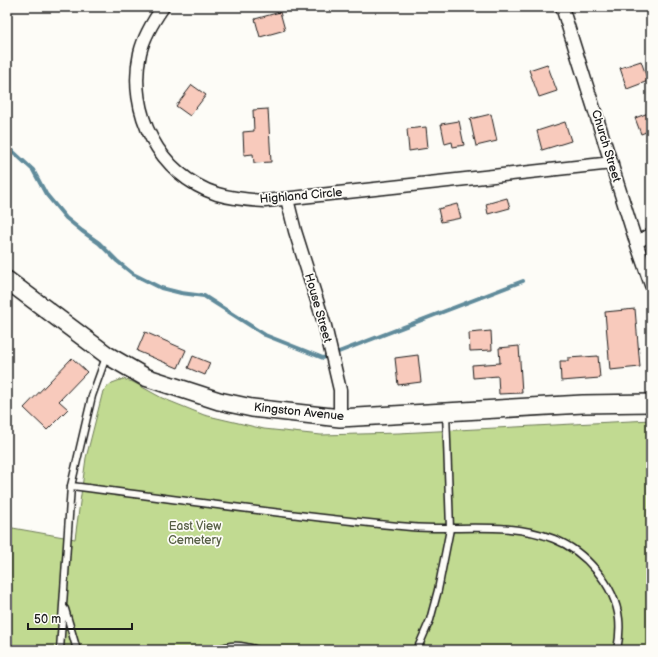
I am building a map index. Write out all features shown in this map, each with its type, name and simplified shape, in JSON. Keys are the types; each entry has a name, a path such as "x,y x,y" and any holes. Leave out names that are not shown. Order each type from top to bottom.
{"street":[{"name":"Highland Circle","path":"163,7 153,22 140,53 139,102 145,125 153,143 166,159 180,172 196,183 217,194 240,199 265,201 612,163"},
{"name":"Church Street","path":"562,7 651,285"},
{"name":"House Street","path":"287,199 295,231 325,326 340,390 340,418"},
{"path":"636,242 651,235"},
{"name":"Kingston Avenue","path":"7,280 107,355 145,377 219,401 287,414 340,418 583,404 651,403"}],"lane":[{"path":"60,650 71,486 92,396 107,355"},
{"path":"417,650 430,620 438,590 450,529 446,412"},
{"path":"71,486 334,520 414,528 526,530 555,539 576,552 594,568 610,589 619,619 617,650"},
{"path":"63,604 77,650"},
{"path":"217,650 235,646 257,650"}],"green space":[{"name":"East View Cemetery","path":"123,379 133,382 162,398 204,415 264,429 321,435 399,433 651,420 651,650 7,650 7,527 75,539 86,458 103,391 112,383"}],"building":[{"path":"280,12 285,30 260,37 255,19"},
{"path":"641,61 648,81 627,89 620,68"},
{"path":"547,64 557,91 539,97 529,70"},
{"path":"192,85 206,95 190,116 176,106"},
{"path":"268,109 271,162 254,163 253,154 244,155 243,132 254,131 253,110"},
{"path":"651,112 651,130 641,134 635,118"},
{"path":"491,114 497,141 476,146 470,119"},
{"path":"459,121 464,145 453,147 452,142 445,144 441,124"},
{"path":"565,122 571,141 542,150 537,131"},
{"path":"426,127 428,148 409,151 407,129"},
{"path":"507,198 510,208 488,214 486,204"},
{"path":"457,204 461,218 441,222 438,209"},
{"path":"635,309 640,367 610,370 605,312"},
{"path":"491,331 492,350 470,351 469,333"},
{"path":"145,332 186,350 178,368 137,351"},
{"path":"519,346 522,393 499,394 498,376 473,378 472,365 500,363 499,348"},
{"path":"418,355 421,382 398,385 395,358"},
{"path":"193,356 210,363 205,375 188,368"},
{"path":"598,356 600,378 561,381 560,361 568,361 568,358"},
{"path":"72,358 87,372 59,401 68,409 47,430 24,408"}],"waterway":[{"path":"7,146 33,170 46,194 66,218 99,243 133,274 161,288 181,293 204,296 265,335 323,358 523,281"}]}
